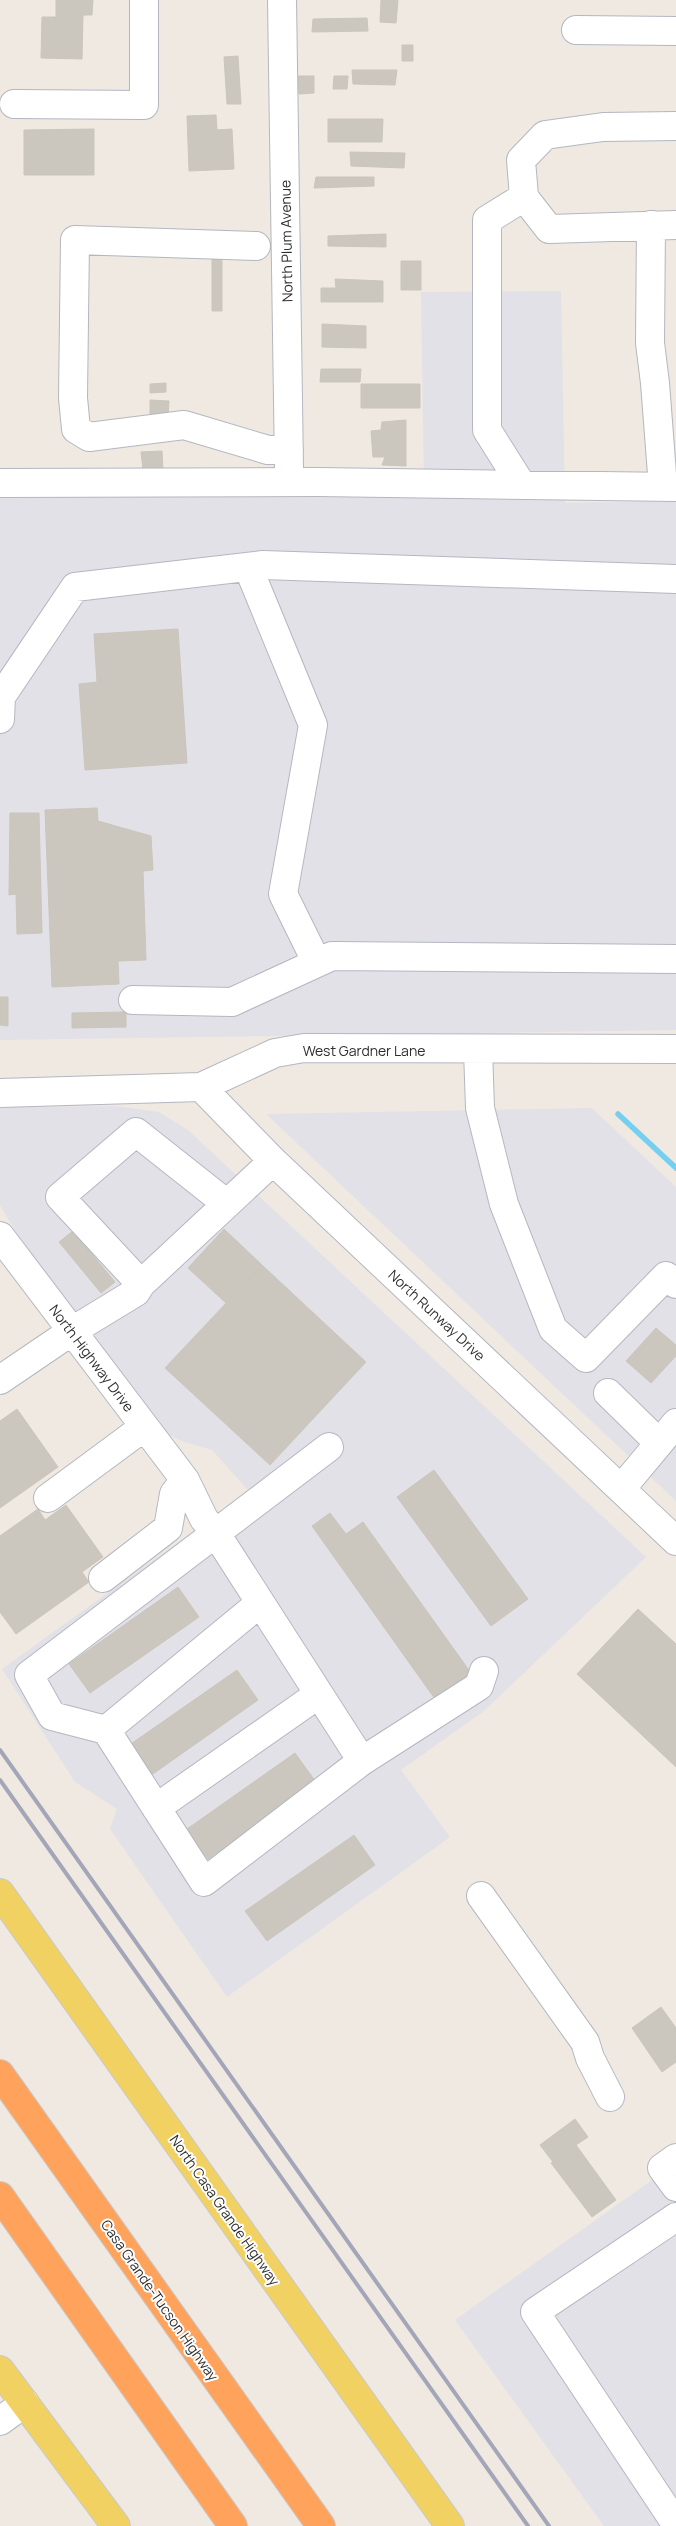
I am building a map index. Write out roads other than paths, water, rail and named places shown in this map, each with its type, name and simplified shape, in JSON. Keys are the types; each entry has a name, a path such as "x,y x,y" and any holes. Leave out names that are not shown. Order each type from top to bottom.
{"highway":[{"name":"Casa Grande-Tucson Highway","path":"0,2074 321,2526"},
{"path":"0,2196 233,2526"}],"main road":[{"name":"North Casa Grande Highway","path":"0,1894 450,2526"},
{"path":"9,2389 116,2526"}],"street":[{"path":"14,104 144,105 144,0"},
{"name":"North Plum Avenue","path":"282,0 290,482"},
{"path":"576,30 676,31"},
{"path":"0,483 290,482 669,487 650,343 664,225 549,229 524,197 521,160 545,136 604,128 676,126"},
{"path":"521,484 487,430 487,220 524,197"},
{"path":"256,246 74,240 73,398 76,429 90,436 184,425 268,450 289,450"},
{"path":"0,719 1,697 75,587 263,565 676,579"},
{"path":"248,567 313,725 283,894 317,963"},
{"path":"133,1000 232,1002 332,956 676,959"},
{"name":"West Gardner Lane","path":"0,1093 202,1087 275,1054 304,1048 478,1050 676,1049"},
{"path":"478,1050 480,1108 504,1204 553,1329 586,1358 666,1276 676,1284"},
{"name":"North Runway Drive","path":"202,1087 273,1161 676,1541"},
{"path":"141,1284 60,1197 136,1132 232,1200"},
{"path":"0,1380 72,1331 136,1292 141,1284 273,1161"},
{"name":"North Highway Drive","path":"5,1251 72,1331 185,1480 204,1519 362,1761"},
{"path":"608,1393 668,1433 621,1489"},
{"path":"48,1498 144,1427"},
{"path":"329,1447 214,1532 29,1674 52,1716 106,1730 204,1882 362,1761 479,1686 484,1671"},
{"path":"103,1578 168,1528 174,1494 185,1480"},
{"path":"106,1730 260,1603"},
{"path":"156,1808 319,1694"},
{"path":"482,1896 585,2042 590,2058 610,2097"},
{"path":"676,2217 535,2312 676,2524"},
{"path":"0,2420 9,2389"}],"waterway":[{"path":"618,1114 676,1168"}],"railway":[{"path":"0,1750 549,2526"},
{"path":"0,1780 528,2526"}]}
